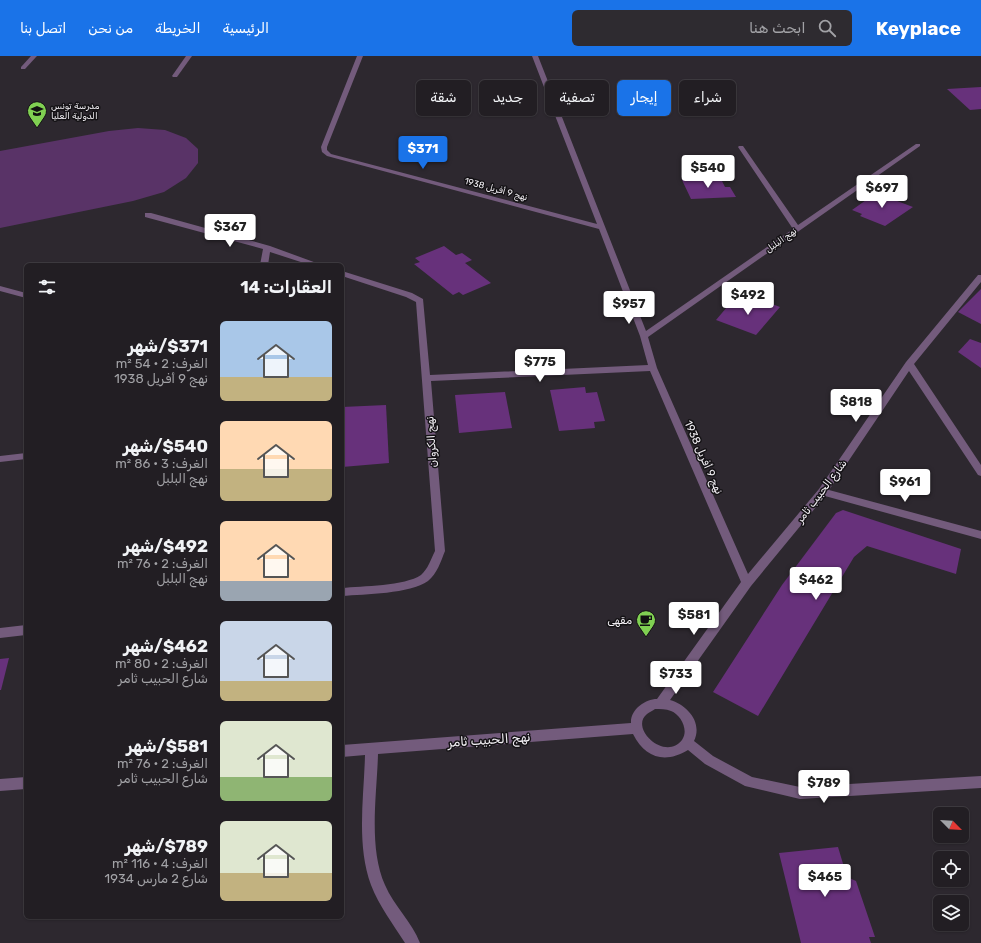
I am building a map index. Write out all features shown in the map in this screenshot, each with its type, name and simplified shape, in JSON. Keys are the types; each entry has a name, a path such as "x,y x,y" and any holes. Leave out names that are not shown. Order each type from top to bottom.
{"street":[{"path":"24,68 34,56"},
{"path":"175,76 189,56"},
{"name":"نهج 9 أفريل 1938","path":"360,56 324,147 324,151 329,155 601,227"},
{"name":"نهج 9 أفريل 1938","path":"535,56 644,336 654,368 747,583"},
{"name":"نهج البلبل","path":"644,336 918,145"},
{"path":"741,147 797,230"},
{"path":"148,215 267,248 312,263"},
{"path":"264,263 267,248"},
{"name":"نهج الكروان","path":"344,274 409,294 420,301 440,551 435,565 425,577 413,583 344,592"},
{"name":"شارع الحبيب ثامر","path":"660,704 747,583 823,492 909,364 981,277"},
{"path":"0,288 24,295"},
{"path":"909,364 981,473"},
{"path":"426,378 654,368"},
{"path":"0,459 24,456"},
{"path":"823,492 981,535"},
{"path":"0,633 24,630"},
{"path":"660,704 678,709 686,717 691,728 688,743 679,750 667,753 661,752 644,743 638,733 636,723 640,713 649,706 660,704"},
{"name":"نهج الحبيب ثامر","path":"344,751 636,728"},
{"path":"688,743 709,760 750,782 800,793 981,782"},
{"path":"372,748 369,827 372,859 378,884 392,911 413,943"},
{"path":"0,785 24,783"}],"shaded area":[{"path":"138,128 165,130 186,138 198,149 198,163 186,178 164,192 133,201 0,228 0,151 109,131"}],"building":[{"path":"981,87 981,109 970,110 947,89"},
{"path":"720,177 725,187 730,187 736,197 691,199 682,180"},
{"path":"876,193 913,207 885,226 860,216 862,214 852,210"},
{"path":"444,246 456,255 462,253 472,260 465,263 491,283 463,295 459,292 453,295 414,264 420,262 415,258"},
{"path":"981,289 981,324 958,312"},
{"path":"733,300 755,305 761,300 780,307 756,335 716,320"},
{"path":"970,339 981,343 981,368 958,352"},
{"path":"585,387 586,393 597,392 605,421 594,422 595,428 559,431 550,390"},
{"path":"505,392 512,428 459,433 455,395"},
{"path":"386,405 389,463 344,467 344,407"},
{"path":"843,510 961,549 956,574 867,546 854,557 758,716 713,692 782,585 836,513"},
{"path":"9,658 1,690 0,690 0,659"},
{"path":"838,847 847,877 856,881 875,937 869,937 871,943 801,943 779,853"}],"place":[{"name":"مدرسة تونس الدولية العليا","path":"37,128"},
{"name":"مقهى","path":"646,637"}]}
